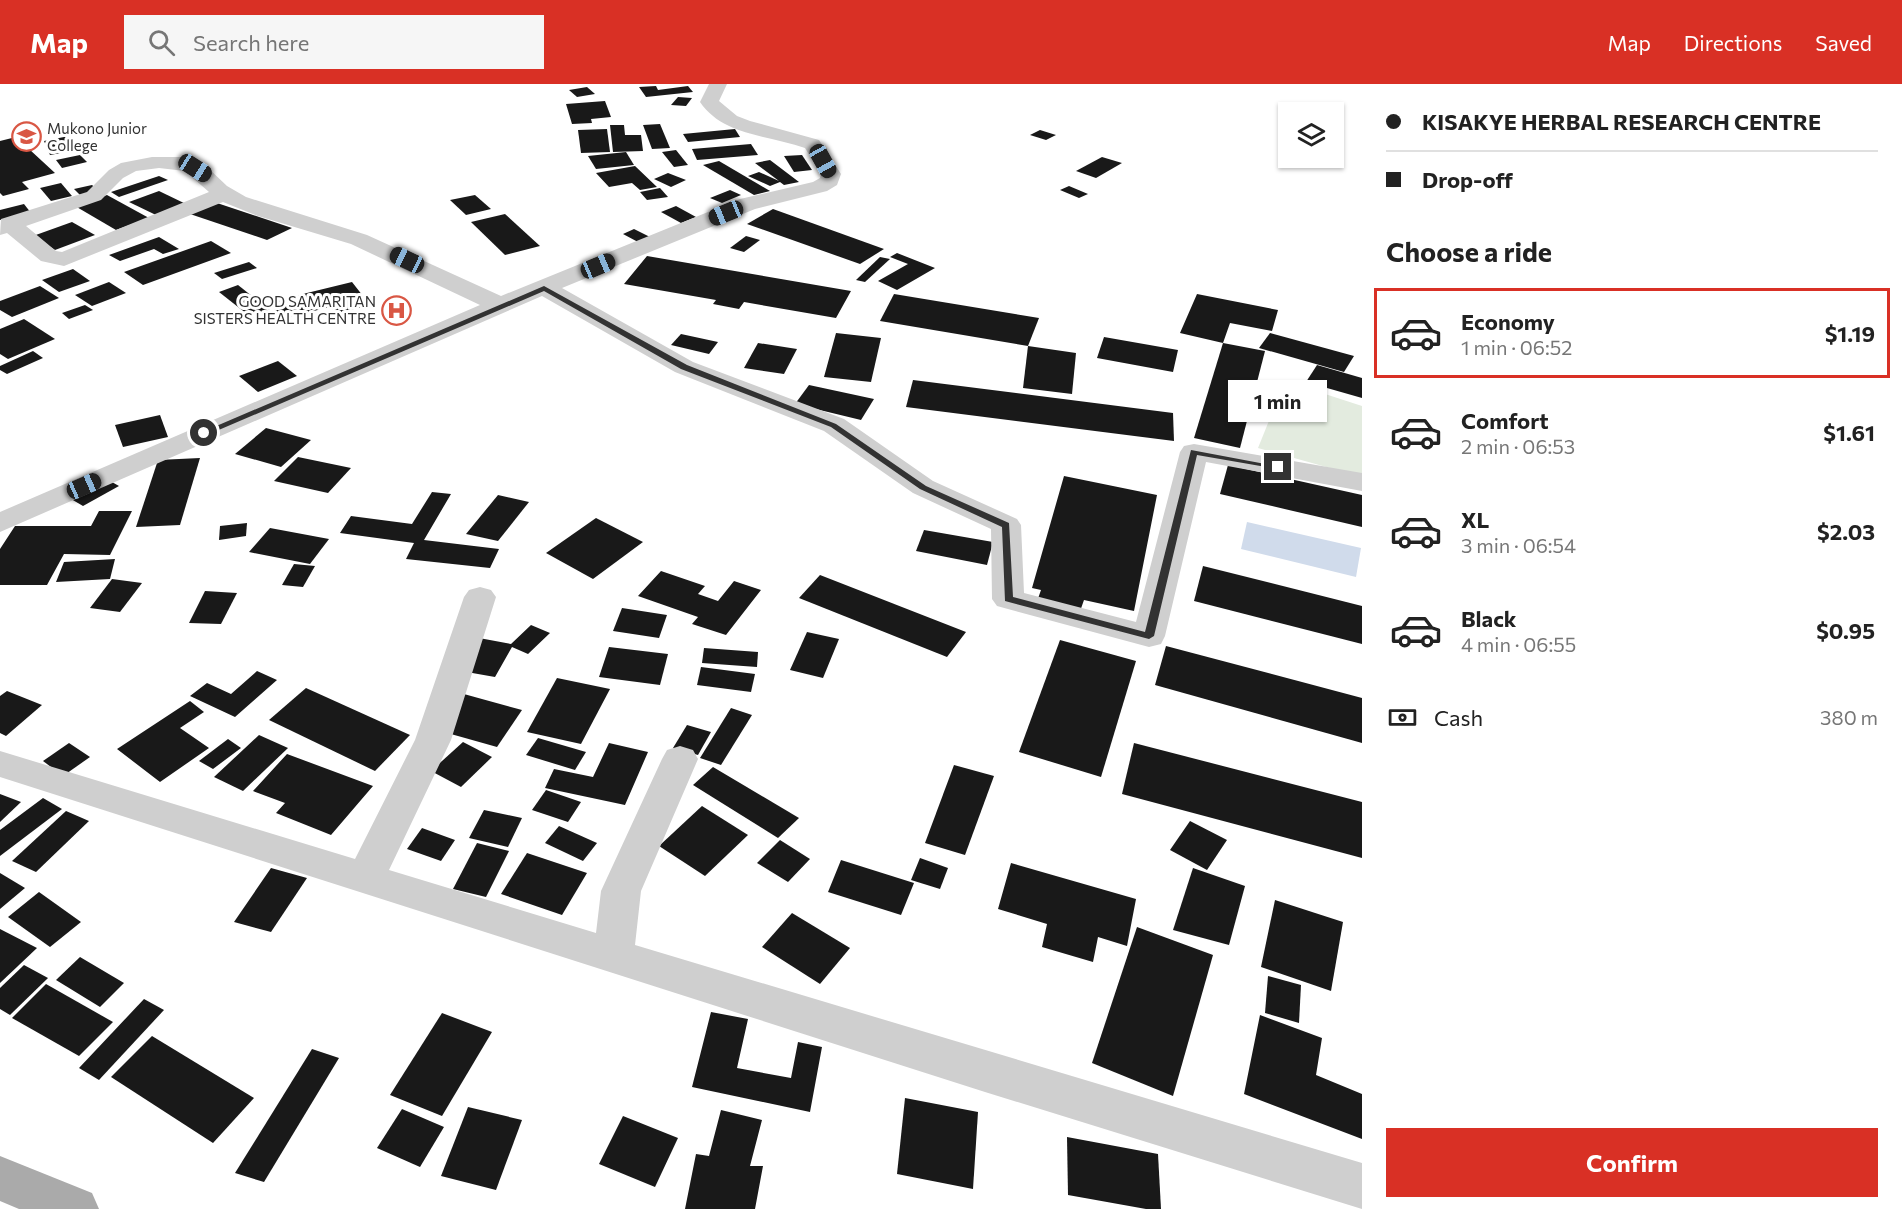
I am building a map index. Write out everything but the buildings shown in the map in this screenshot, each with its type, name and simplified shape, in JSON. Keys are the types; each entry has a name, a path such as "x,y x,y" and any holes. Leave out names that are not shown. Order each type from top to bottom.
{"main road":[{"path":"0,1178 75,1209"}],"street":[{"path":"0,523 500,305 748,204 820,187 830,182 831,174 812,144 745,126 715,110 708,102 718,84"},
{"path":"4,226 94,196 104,190 116,175 140,164 176,162 195,168 208,176 224,194 389,251 500,305"},
{"path":"4,226 49,256 64,259 224,194"},
{"path":"544,288 684,367 834,425 923,487 1006,525 1008,598 1149,636 1194,452 1362,482"},
{"path":"365,878 433,740 480,597"},
{"path":"613,956 621,891 680,759"},
{"path":"0,764 613,956 1362,1186"}],"shaded area":[{"path":"1285,381 1362,406 1362,477 1258,448"}],"water":[{"path":"1247,522 1361,548 1356,577 1241,549"}],"place":[{"name":"Mukono Junior College","path":"26,137"},
{"name":"GOOD SAMARITAN SISTERS HEALTH CENTRE","path":"397,310"}],"route":[{"path":"204,433 478,314 544,288 684,367 834,425 923,487 1006,525 1008,598 1036,608 1149,636 1194,452 1278,467"}]}
